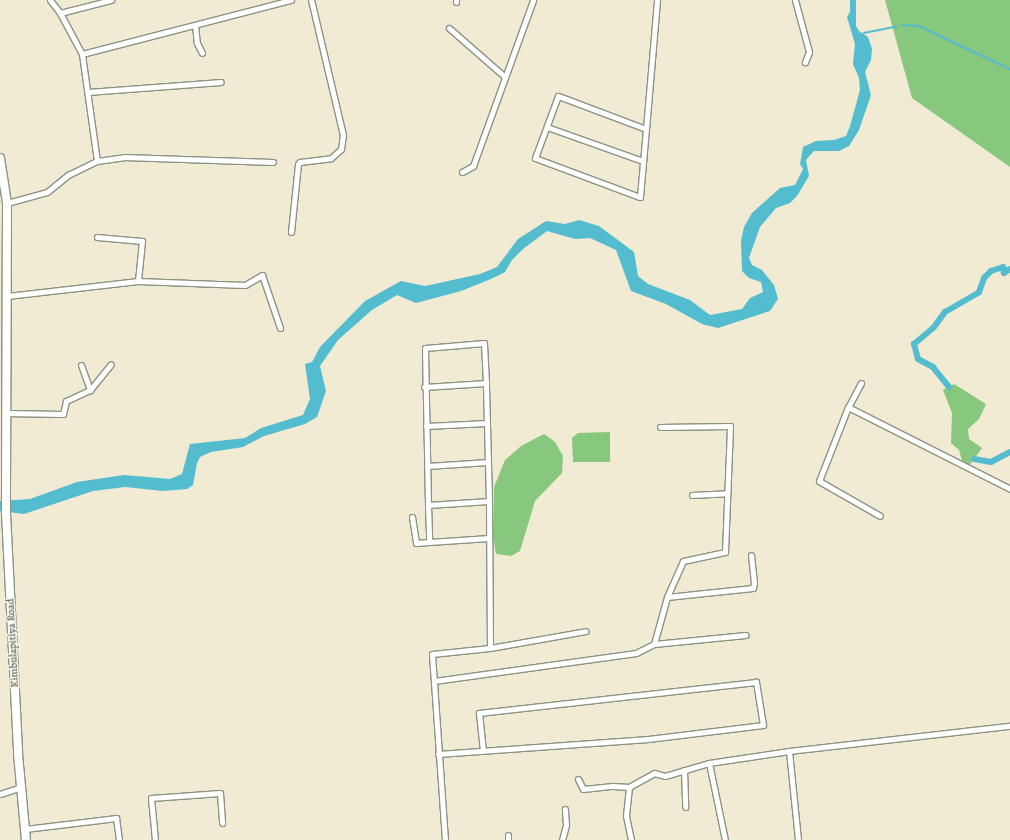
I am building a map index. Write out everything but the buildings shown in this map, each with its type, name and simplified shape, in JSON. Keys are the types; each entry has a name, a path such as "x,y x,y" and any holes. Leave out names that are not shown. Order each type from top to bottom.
{"main road":[{"name":"Kimbulapitiya Road","path":"0,158 7,203 7,296 4,348 6,413 5,489 21,787 26,840"}],"street":[{"path":"50,0 60,13 82,54 97,161"},
{"path":"60,13 111,0"},
{"path":"82,54 290,0"},
{"path":"291,232 298,164 300,162 330,158 341,149 343,135 311,0"},
{"path":"462,172 473,166 534,0"},
{"path":"646,129 558,96 535,158 640,197 658,0"},
{"path":"795,0 809,52 805,62"},
{"path":"195,25 197,43 202,53"},
{"path":"449,28 505,77"},
{"path":"191,47 197,43"},
{"path":"88,92 220,82"},
{"path":"547,127 643,161"},
{"path":"7,203 47,192 68,174 97,161 124,157 273,162"},
{"path":"97,237 142,240 138,281"},
{"path":"7,296 138,281 245,285 262,275 280,328"},
{"path":"429,542 424,387 425,348 484,343 488,462 490,648"},
{"path":"6,413 63,414 66,401 90,390 111,364"},
{"path":"81,365 90,390"},
{"path":"424,387 486,383"},
{"path":"861,383 848,407 819,481 880,516"},
{"path":"848,407 1010,489"},
{"path":"426,426 487,423"},
{"path":"654,644 667,597 682,561 725,552 730,426 660,427"},
{"path":"427,466 488,462"},
{"path":"692,495 727,493"},
{"path":"428,505 488,501"},
{"path":"412,517 416,543 489,538"},
{"path":"667,597 752,588 754,583 752,555"},
{"path":"445,840 432,654 490,648 586,631"},
{"path":"434,681 636,653 654,644 746,635"},
{"path":"438,754 648,739 763,725 756,682 479,713 483,750"},
{"path":"578,779 583,788 613,786 630,788 654,773 665,776 709,763 789,751 1010,726"},
{"path":"789,751 798,840"},
{"path":"709,763 725,840"},
{"path":"684,770 685,807"},
{"path":"0,794 21,787"},
{"path":"630,788 626,816 631,840"},
{"path":"155,840 151,798 220,793 222,823"},
{"path":"562,840 566,825 565,809"},
{"path":"25,829 116,818 119,840"}],"green space":[{"path":"885,0 1010,0 1010,167 912,98"},
{"path":"954,384 986,404 979,419 968,429 969,439 982,448 969,466 963,464 959,450 951,443 952,413 943,390"},
{"path":"610,432 610,462 573,462 572,438 578,433"},
{"path":"544,434 555,442 563,456 562,473 535,501 520,551 511,556 496,554 493,537 494,487 505,460 521,446"}],"water":[{"path":"850,0 856,0 856,26 859,31 868,37 872,49 871,60 865,72 871,95 859,130 849,146 839,151 814,151 806,160 809,176 797,196 790,203 776,208 760,227 749,258 752,265 762,270 774,285 778,299 770,311 718,328 702,324 666,304 631,291 616,250 590,238 575,239 547,231 523,249 512,260 505,272 491,279 461,291 416,303 397,295 372,310 338,340 320,366 326,391 317,417 305,424 264,436 243,447 211,452 200,457 197,463 193,485 187,489 163,491 125,487 93,491 24,514 0,511 0,501 30,499 77,482 124,475 170,479 182,474 190,444 245,438 261,428 303,415 310,399 305,364 312,362 320,347 365,301 401,281 425,286 480,274 497,267 518,239 546,221 565,224 579,220 599,226 634,252 638,276 648,284 690,300 710,315 742,309 750,298 763,292 761,282 749,278 742,271 741,241 744,227 752,213 780,188 795,185 803,169 800,164 803,147 816,141 834,140 846,136 850,126 860,90 859,78 853,64 855,44 847,17 850,12"}],"waterway":[{"path":"902,25 919,26 1010,69"},
{"path":"864,33 896,27"},
{"path":"949,387 933,367 918,359 914,344 934,327 945,312 979,292 984,278 991,271 1003,267 1004,273 1010,269"},
{"path":"974,459 991,462 1010,452"}]}
